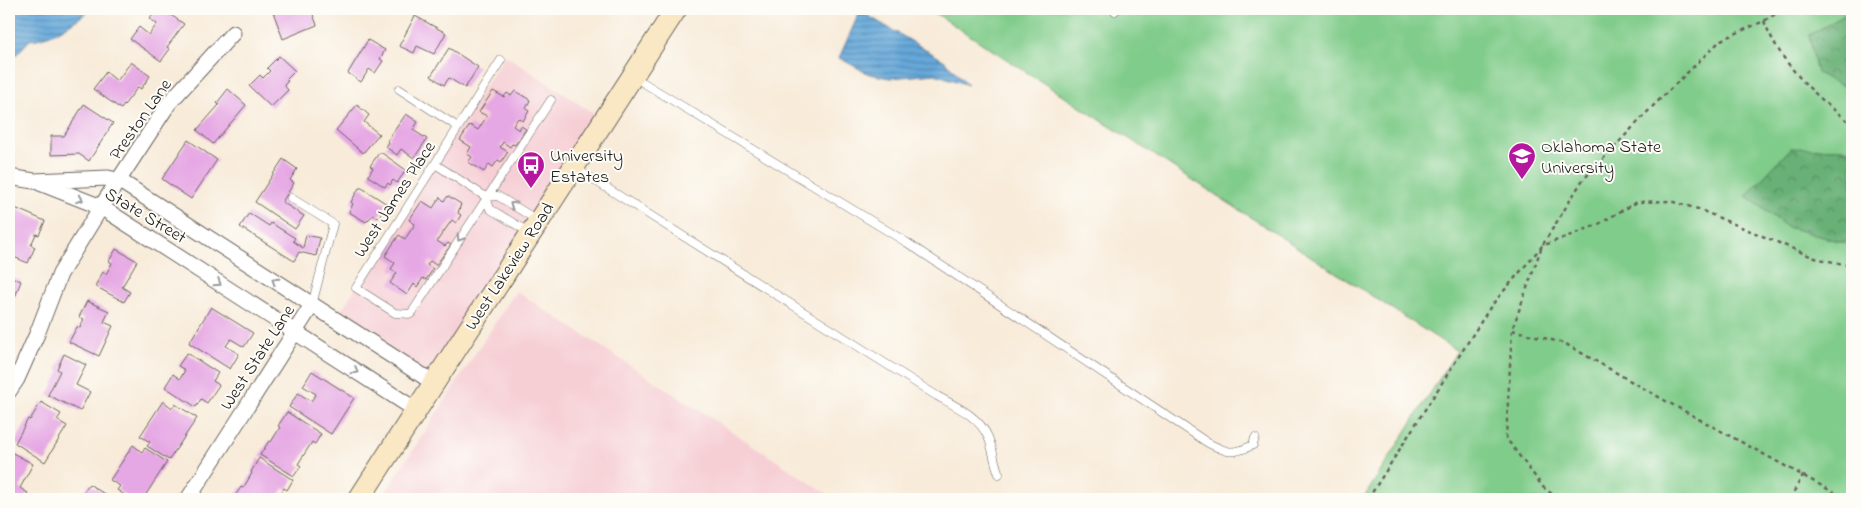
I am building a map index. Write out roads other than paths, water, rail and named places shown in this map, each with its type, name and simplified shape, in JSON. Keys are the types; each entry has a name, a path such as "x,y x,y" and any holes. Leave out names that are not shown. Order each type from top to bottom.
{"main road":[{"name":"West Lakeview Road","path":"359,499 676,9"}],"street":[{"name":"Preston Lane","path":"9,391 17,379 37,334 60,274 101,207 120,181 169,103 233,33"},
{"path":"9,177 34,181"},
{"name":"State Street","path":"34,181 108,178 120,181 434,383"},
{"name":"State Street","path":"34,181 101,207 416,410"},
{"name":"West State Lane","path":"188,499 312,305"}],"lane":[{"name":"West James Place","path":"486,197 411,314 396,313 356,288 501,60"},
{"path":"633,76 906,242 1208,443 1227,452 1239,452 1253,445 1255,438"},
{"path":"399,89 458,128"},
{"path":"486,197 551,100"},
{"path":"435,164 486,197 490,208 534,227"},
{"path":"573,167 937,396 962,409 979,424 987,436 999,474"},
{"path":"486,197 498,196 534,227"},
{"name":"West State Lane","path":"291,198 333,224 312,305"}],"water":[{"path":"9,9 92,9 55,33 30,40 9,62"},
{"path":"860,11 945,61 968,85 935,74 890,78 869,74 839,58"}],"place":[{"name":"Oklahoma State University","path":"1522,180"},
{"name":"University Estates","path":"531,189"}]}
